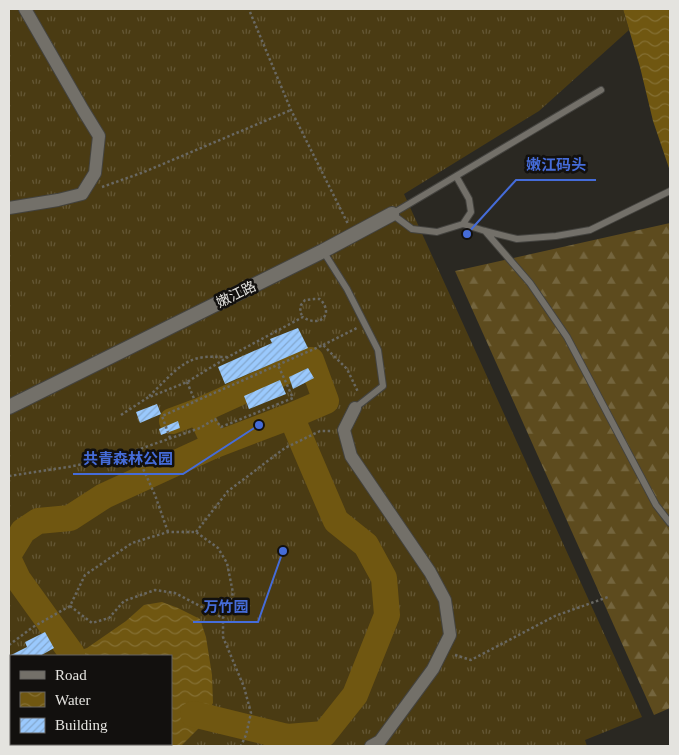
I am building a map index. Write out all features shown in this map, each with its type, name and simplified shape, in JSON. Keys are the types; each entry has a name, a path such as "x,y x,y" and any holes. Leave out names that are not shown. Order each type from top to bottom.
{"street":[{"path":"9,208 82,194 95,173 99,136 25,9"},
{"name":"嫩江路","path":"9,407 392,214"},
{"path":"355,408 344,430 351,456 430,572 445,600 450,635 433,669 380,741 371,746"}],"lane":[{"path":"601,90 392,214 412,229 437,232 463,224 517,238 556,236 590,230 670,191"},
{"path":"456,176 469,198 471,212 463,224"},
{"path":"485,231 530,284 567,337 656,505 670,523"},
{"path":"323,250 347,290 378,350 382,386 355,408"}],"path":[{"path":"250,12 291,110 353,234"},
{"path":"82,194 144,172 291,110"},
{"path":"320,299 325,304 327,311 325,317 318,321 309,321 304,317 300,312 301,305 305,300 320,299"},
{"path":"147,398 187,382 228,357 304,317"},
{"path":"170,438 162,416 365,325"},
{"path":"322,344 347,369 358,391 355,408"},
{"path":"121,415 147,398 170,374 196,358 208,356 228,357"},
{"path":"9,476 114,458 200,428 215,419 221,427 293,398 278,364"},
{"path":"187,382 195,401"},
{"path":"196,532 228,491 285,448 320,431"},
{"path":"135,451 155,495 168,532"},
{"path":"9,645 70,606 85,575 132,542 168,532 196,532 218,548 227,563 233,593 223,618 222,637 244,687 251,713 242,746"},
{"path":"70,606 92,623 109,618 124,601 155,590 175,593 223,618"},
{"path":"442,651 471,660 554,616 608,597"}],"green space":[{"path":"9,9 623,9 629,30 539,111 404,194 642,717 585,740 587,746 9,746"},
{"path":"670,223 670,708 654,715 455,271"}],"water":[{"path":"623,9 670,9 670,171 653,121"},
{"path":"162,602 200,619 206,637 212,675 213,703 198,729 181,746 9,746 10,732 10,745 172,745 172,655 67,655 87,648 126,621 144,605"}],"building":[{"path":"298,328 308,348 225,384 218,367 272,343 270,339"},
{"path":"308,368 314,378 293,389 289,377"},
{"path":"280,380 286,394 249,409 244,396"},
{"path":"157,404 161,414 140,423 136,412"},
{"path":"178,421 180,428 161,435 159,429"},
{"path":"45,632 54,648 42,655 11,655 27,647 25,642"}],"waterway":[{"path":"215,445 199,411 311,360 326,401 291,416"},
{"path":"172,421 199,411"},
{"path":"9,554 23,531 38,521 70,518 104,496 215,445 291,416 336,521 366,545 384,578 387,615 355,695 324,734 287,737 193,714"},
{"path":"9,560 18,579 72,654"}],"place":[{"name":"嫩江码头","path":"467,234"},
{"name":"共青森林公园","path":"259,425"},
{"name":"万竹园","path":"283,551"}]}
